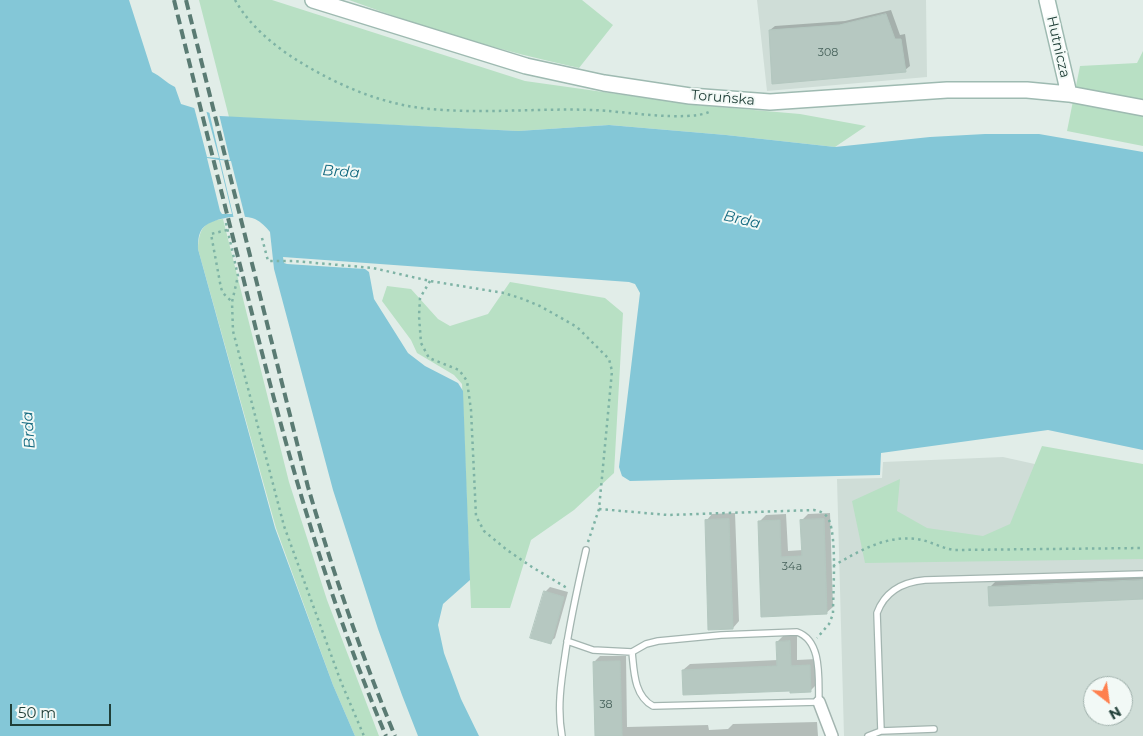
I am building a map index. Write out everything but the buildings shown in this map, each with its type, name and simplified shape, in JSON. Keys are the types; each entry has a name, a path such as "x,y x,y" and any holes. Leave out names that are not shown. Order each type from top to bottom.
{"street":[{"name":"Toruńska","path":"313,0 535,68 604,83 690,96 770,102 989,89 1027,90 1069,94 1143,108"},
{"name":"Hutnicza","path":"1047,0 1069,94"},
{"path":"819,702 832,736"}],"lane":[{"path":"562,736 560,705 567,641 586,550"},
{"path":"881,731 878,613 880,605 892,591 909,582 925,580 1143,574"},
{"path":"567,641 593,650 632,652 646,644 658,641 787,631 804,634 812,645 818,667 819,702 654,706 643,698 638,689 632,652"},
{"path":"868,736 881,731 934,729"}],"path":[{"path":"235,0 242,12 252,23 290,56 321,75 356,91 406,105 457,111 562,109 679,116 701,116 709,112"},
{"path":"226,223 238,276 232,302 231,322 284,526 340,682 364,736"},
{"path":"227,230 211,234 221,288 223,294 232,302"},
{"path":"262,238 268,261 294,261 374,268 430,281 504,293 532,303 577,327 609,359 612,371 599,509 586,550"},
{"path":"430,281 420,298 421,343 429,358 459,370 467,381 471,410 476,516 484,531 507,550 576,593"},
{"path":"599,509 668,515 821,511 826,515 831,527 833,614 829,624 812,645"},
{"path":"833,566 879,542 898,539 917,540 954,550 1143,548"}],"shaded area":[{"path":"757,0 926,0 927,77 767,91"},
{"path":"1003,457 1143,488 1143,736 844,736 837,479 882,478 883,462"}],"green space":[{"path":"199,0 272,0 525,81 696,105 800,114 866,126 835,147 609,125 518,131 229,117"},
{"path":"349,0 582,0 613,25 579,68 463,38"},
{"path":"1143,51 1143,146 1067,131 1080,66 1137,63"},
{"path":"223,219 289,482 327,600 379,736 355,736 333,685 276,528 198,249 203,228 211,222"},
{"path":"510,282 605,298 623,313 614,473 574,510 531,540 510,608 471,608 462,384 454,375 417,353 411,340 382,301 387,286 411,289 438,319 450,326 488,314"},
{"path":"1042,446 1143,464 1143,559 865,563 852,501 900,479 897,511 927,528 983,536 1010,524"}],"water":[{"name":"Brda","path":"0,0 129,0 152,72 175,87 181,104 220,116 518,131 609,125 835,147 930,137 1039,134 1143,152 1143,450 1048,430 881,453 880,475 630,481 622,476 619,467 640,293 635,284 629,282 283,257 284,263 287,264 365,269 369,272 374,299 408,353 425,366 458,383 463,391 470,580 443,604 438,625 444,653 461,699 479,736 418,736 378,629 333,490 274,269 270,232 265,226 250,217 219,219 202,229 198,241 198,249 275,528 333,685 355,736 0,736"}],"pier":[{"path":"194,107 206,110 219,158 207,157"},
{"path":"209,111 219,114 230,160 220,159"},
{"path":"207,158 219,160 232,214 222,214 220,211"},
{"path":"220,160 231,161 245,217 234,219"}],"railway":[{"path":"174,0 287,447 322,564 363,679 386,736"},
{"path":"186,0 308,487 348,613 395,736"}]}
